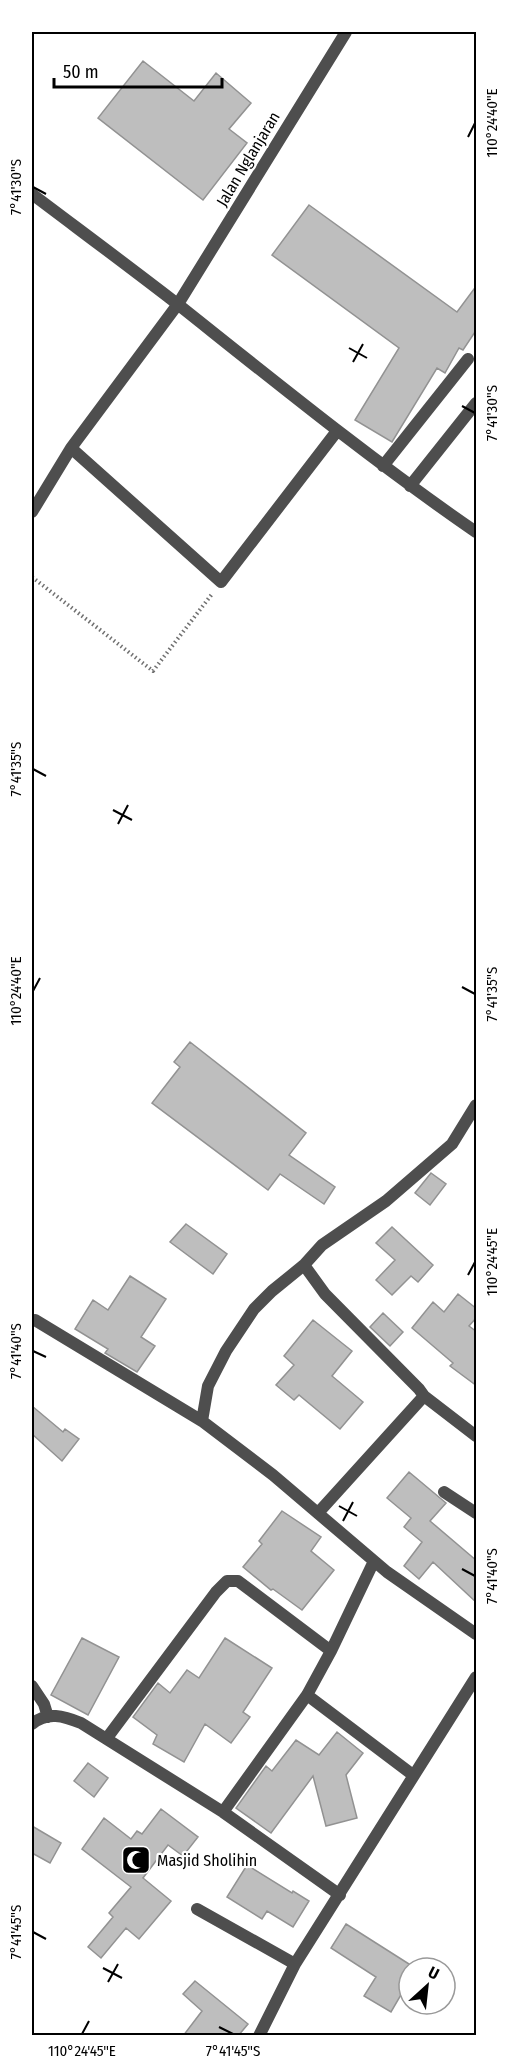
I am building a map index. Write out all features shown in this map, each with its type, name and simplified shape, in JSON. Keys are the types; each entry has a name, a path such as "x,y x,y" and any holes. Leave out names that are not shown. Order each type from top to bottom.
{"street":[{"name":"Jalan Nglanjaran","path":"32,512 71,448 178,304 346,32"},
{"path":"32,194 178,304 383,466 477,532"},
{"path":"383,466 468,359"},
{"path":"410,486 477,403"},
{"path":"71,448 221,582 337,431"},
{"path":"202,1421 208,1386 238,1332 254,1310 272,1291 304,1265 322,1245 386,1201 452,1144 477,1105"},
{"path":"304,1265 324,1294 424,1396 477,1436"},
{"path":"35,1320 202,1421 273,1475 374,1561 477,1634"},
{"path":"318,1513 424,1396"},
{"path":"444,1492 477,1513"},
{"path":"223,1812 307,1695 374,1561"},
{"path":"107,1738 216,1592 227,1581 238,1581 331,1651"},
{"path":"259,2036 295,1964 477,1677"},
{"path":"32,1686 44,1704 48,1717"},
{"path":"307,1695 413,1775"},
{"path":"32,1724 38,1719 62,1716 107,1738 223,1812 340,1895"},
{"path":"197,1908 295,1964"}],"path":[{"path":"32,577 153,671 221,582"}],"building":[{"path":"143,61 194,101 216,73 251,103 229,129 247,143 203,200 98,118"},
{"path":"309,205 457,312 477,285 477,329 463,350 459,348 445,373 437,368 392,442 355,420 399,348 272,255"},
{"path":"190,1042 306,1133 289,1155 335,1187 324,1204 280,1174 268,1190 152,1103 180,1067 174,1062"},
{"path":"431,1173 446,1184 430,1205 415,1193"},
{"path":"186,1224 227,1254 213,1274 170,1242"},
{"path":"392,1227 433,1265 418,1282 411,1276 392,1295 376,1280 395,1260 376,1243"},
{"path":"130,1276 166,1299 141,1337 155,1346 137,1372 105,1353 108,1349 75,1329 93,1300 108,1310"},
{"path":"458,1294 477,1309 477,1317 469,1326 477,1332 477,1386 450,1366 453,1363 412,1328 433,1302 444,1312"},
{"path":"383,1313 403,1332 390,1346 370,1327"},
{"path":"313,1320 352,1351 332,1376 363,1402 340,1429 299,1395 294,1400 276,1385 294,1365 284,1356"},
{"path":"32,1406 63,1432 65,1429 79,1439 62,1461 32,1434"},
{"path":"409,1472 446,1503 430,1521 477,1561 477,1603 433,1562 419,1579 404,1566 422,1542 404,1527 411,1518 387,1498"},
{"path":"282,1511 321,1537 311,1551 334,1570 302,1610 273,1589 271,1590 243,1567 262,1544 259,1541"},
{"path":"82,1638 119,1657 88,1715 51,1695"},
{"path":"225,1638 272,1668 243,1712 250,1717 231,1743 205,1724 184,1762 153,1744 157,1735 133,1717 158,1683 170,1693 187,1670 199,1678"},
{"path":"337,1732 363,1753 346,1775 357,1818 326,1826 313,1776 271,1833 236,1808 266,1766 272,1771 296,1740 319,1755"},
{"path":"88,1763 108,1778 94,1797 74,1781"},
{"path":"161,1809 198,1837 183,1856 168,1845 143,1878 171,1901 139,1939 126,1928 101,1958 88,1947 113,1917 109,1913 131,1887 82,1849 104,1818 131,1839 137,1831 142,1834"},
{"path":"32,1826 61,1843 50,1863 32,1853"},
{"path":"247,1865 309,1901 293,1927 267,1911 262,1919 227,1897"},
{"path":"346,1924 397,1956 397,2002 391,2012 364,1996 376,1977 331,1948"},
{"path":"195,1981 248,2024 238,2036 183,2036 202,2011 183,1994"}],"place":[{"name":"Masjid Sholihin","path":"136,1860"}]}
